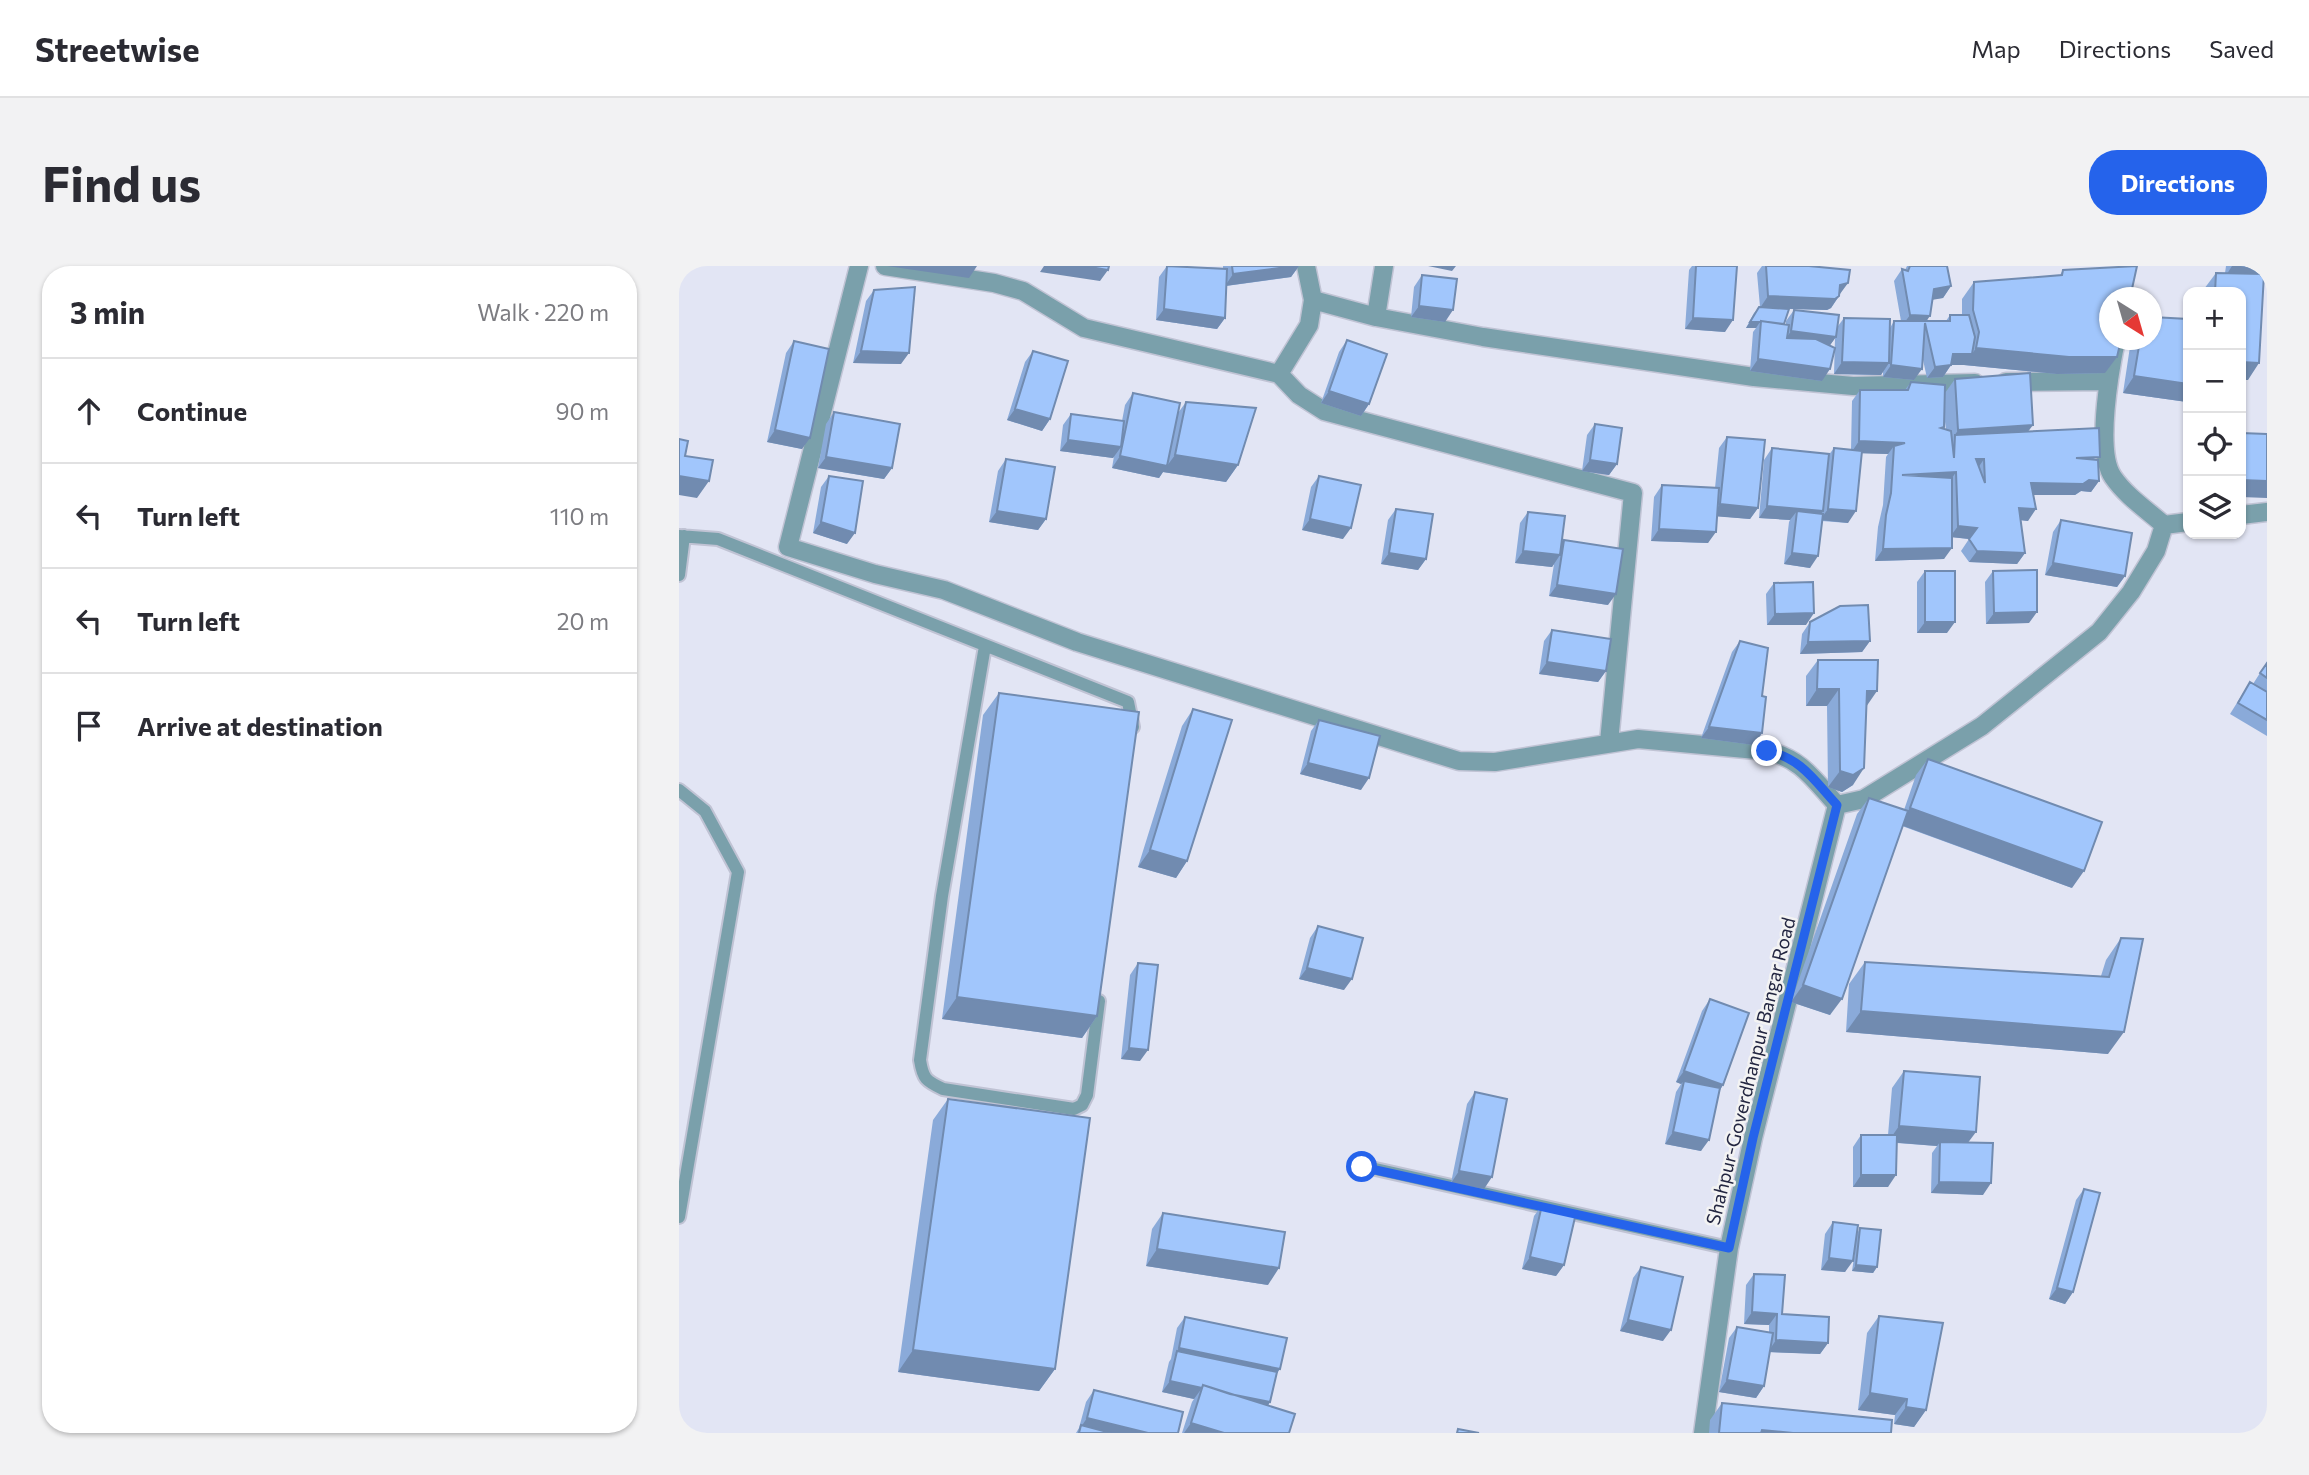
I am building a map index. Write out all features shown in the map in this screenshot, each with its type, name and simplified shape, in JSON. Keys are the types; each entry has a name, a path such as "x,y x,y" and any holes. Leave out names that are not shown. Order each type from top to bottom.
{"street":[{"path":"859,266 788,547 876,574 944,590 1077,642 1459,761 1495,762 1638,739 1783,755 1800,764 1837,805 1864,799 1982,726 2099,632 2131,592 2156,551 2164,525"},
{"path":"885,266 994,283 1023,291 1084,328 1279,374 1299,395 1324,411 1633,493 1609,742"},
{"path":"1279,374 1309,325 1313,300 1306,266"},
{"path":"1376,317 1384,266"},
{"path":"1313,300 1376,317 1483,337 1809,383 1853,386 2108,381"},
{"path":"2114,350 2108,381 2105,442 2107,466 2121,487 2164,525 2183,523"},
{"path":"2246,514 2267,512"},
{"name":"Shahpur-Goverdhanpur Bangar Road","path":"1703,1433 1729,1248 1753,1138 1837,805"}],"lane":[{"path":"679,575 682,536 718,539 1128,702 1134,731 1132,744"},
{"path":"985,646 942,896 920,1060 922,1072 927,1081 943,1089 1074,1109 1081,1105 1087,1096 1101,986"},
{"path":"679,790 705,811 738,872 679,1217"},
{"path":"1362,1167 1729,1248"}],"building":[{"path":"1084,266 1109,266 1108,270"},
{"path":"1167,266 1227,269 1225,318 1164,309"},
{"path":"1232,266 1294,266 1233,274"},
{"path":"1696,266 1737,266 1733,320 1693,318"},
{"path":"1766,266 1850,270 1848,283 1840,285 1839,296 1835,299 1768,296"},
{"path":"1910,266 1947,266 1951,286 1934,289 1930,316 1910,315 1902,269 1908,271"},
{"path":"2137,266 2132,287 2099,287 2099,350 2119,350 2117,357 2069,357 1976,348 1979,332 1973,310 1974,282 2062,275 2063,270"},
{"path":"2240,266 2266,266 2266,269"},
{"path":"2216,273 2264,274 2259,363 2246,362 2246,287 2215,287"},
{"path":"1422,275 1457,279 1453,310 1419,306"},
{"path":"915,287 909,353 861,351 874,290"},
{"path":"1759,307 1789,309 1784,324 1750,322"},
{"path":"1794,310 1839,315 1836,337 1791,331"},
{"path":"1950,315 1969,315 1975,337 1972,354 1953,354 1951,365 1935,367 1925,323 1922,369 1891,365 1894,321 1950,321"},
{"path":"1844,318 1890,319 1889,363 1842,362"},
{"path":"2162,318 2183,319 2183,383 2134,376 2138,350 2162,350"},
{"path":"1761,321 1789,325 1787,338 1816,339 1835,348 1830,369 1758,359"},
{"path":"1347,340 1387,354 1369,404 1329,391"},
{"path":"794,341 829,349 810,438 775,430"},
{"path":"1033,351 1068,361 1050,419 1015,409"},
{"path":"2030,373 2033,425 1958,430 1955,379"},
{"path":"1911,382 1945,385 1944,427 1941,428 1951,431 1954,458 1955,435 2099,428 2100,457 2076,458 2098,460 2099,481 2089,480 2083,484 2031,483 2036,509 2019,508 2025,553 1977,551 1969,539 1977,528 1958,526 1956,472 1902,475 1952,478 1952,548 1883,549 1894,446 1905,443 1859,441 1860,390 1908,390","holes":["1976,459 1984,459 1985,483"]},
{"path":"1133,393 1180,403 1167,466 1120,456"},
{"path":"1186,402 1256,408 1238,465 1175,455"},
{"path":"834,412 900,424 892,468 826,457"},
{"path":"1071,414 1124,421 1121,447 1068,440"},
{"path":"1595,424 1622,428 1617,464 1590,460"},
{"path":"2246,433 2267,434 2267,481 2246,480"},
{"path":"1727,437 1765,440 1758,508 1720,504"},
{"path":"679,439 688,441 685,456 713,460 709,481 679,476"},
{"path":"1772,448 1829,454 1823,511 1767,506"},
{"path":"1834,448 1862,451 1856,511 1828,509"},
{"path":"1006,459 1055,467 1046,519 997,511"},
{"path":"829,476 863,481 855,533 821,522"},
{"path":"1319,476 1361,485 1351,528 1310,519"},
{"path":"1662,485 1719,488 1716,532 1659,529"},
{"path":"1396,509 1433,514 1426,559 1389,553"},
{"path":"1797,511 1823,514 1818,556 1792,553"},
{"path":"1528,512 1565,516 1560,555 1523,551"},
{"path":"2061,520 2132,533 2125,576 2053,563"},
{"path":"1564,540 1623,549 1616,594 1557,585"},
{"path":"2037,570 2037,612 1994,613 1993,571"},
{"path":"1925,571 1955,571 1955,622 1925,622"},
{"path":"1813,582 1814,613 1775,614 1774,583"},
{"path":"1868,605 1870,641 1808,642 1810,622 1840,606"},
{"path":"1552,630 1611,639 1606,671 1547,662"},
{"path":"1740,641 1768,648 1762,696 1766,697 1762,733 1709,727"},
{"path":"1818,660 1878,660 1877,691 1867,691 1864,768 1853,775 1840,771 1839,689 1817,689"},
{"path":"2267,663 2267,678 2260,673"},
{"path":"2250,682 2267,692 2267,720 2238,703"},
{"path":"999,693 1139,712 1097,1016 957,997"},
{"path":"1193,709 1232,720 1187,861 1150,850"},
{"path":"1319,720 1380,736 1369,778 1308,763"},
{"path":"1928,759 2102,822 2084,871 1910,808"},
{"path":"1869,798 1908,811 1842,999 1803,985"},
{"path":"1318,926 1363,938 1352,979 1307,968"},
{"path":"2121,938 2143,939 2124,1032 1861,1011 1865,962 2109,977"},
{"path":"1138,963 1158,965 1148,1050 1129,1048"},
{"path":"1710,999 1749,1013 1723,1085 1684,1071"},
{"path":"1904,1071 1980,1077 1976,1132 1899,1126"},
{"path":"1684,1081 1720,1088 1709,1140 1673,1132"},
{"path":"1475,1092 1507,1099 1492,1177 1459,1171"},
{"path":"948,1099 1090,1118 1055,1369 913,1350"},
{"path":"1861,1135 1897,1135 1896,1175 1861,1175"},
{"path":"1940,1142 1993,1143 1991,1183 1939,1182"},
{"path":"2084,1189 2100,1193 2073,1292 2057,1288"},
{"path":"1542,1205 1576,1213 1564,1265 1530,1257"},
{"path":"1163,1213 1285,1232 1279,1268 1157,1249"},
{"path":"1833,1222 1858,1225 1853,1261 1829,1258"},
{"path":"1860,1228 1881,1230 1877,1267 1856,1265"},
{"path":"1641,1267 1683,1277 1671,1330 1628,1320"},
{"path":"1754,1274 1785,1275 1782,1314 1829,1317 1828,1343 1776,1340 1777,1314 1752,1312"},
{"path":"1879,1316 1943,1323 1926,1410 1906,1407 1907,1399 1870,1393"},
{"path":"1185,1317 1287,1338 1280,1369 1179,1348"},
{"path":"1737,1327 1773,1333 1764,1386 1727,1380"},
{"path":"1177,1351 1277,1372 1270,1402 1203,1385 1202,1388 1170,1381"},
{"path":"1203,1385 1295,1414 1289,1433 1224,1433 1191,1423"},
{"path":"1094,1390 1183,1412 1178,1433 1148,1433 1087,1418"},
{"path":"1722,1403 1892,1420 1891,1433 1793,1433 1762,1430 1761,1433 1719,1433"},
{"path":"1081,1425 1111,1433 1079,1433"},
{"path":"1458,1429 1479,1433 1457,1433"}],"route":[{"path":"1362,1167 1729,1248 1753,1138 1837,805 1800,764 1783,755 1767,751"}]}
